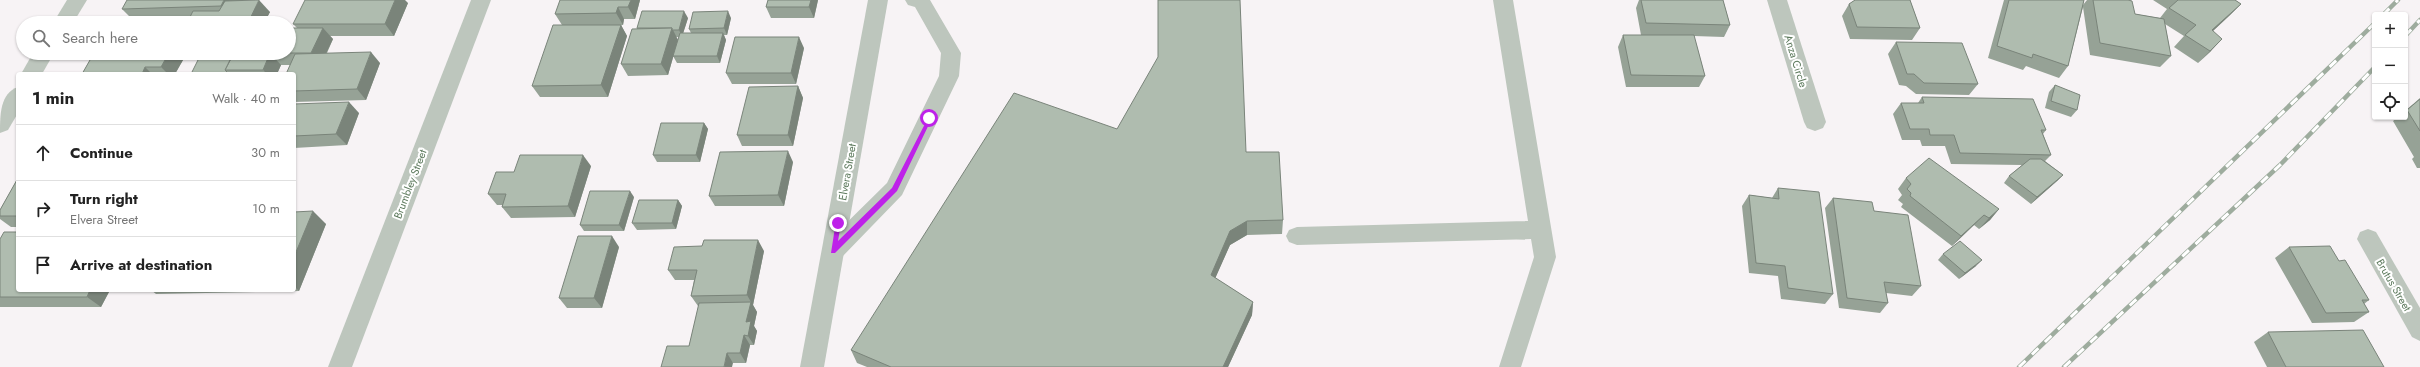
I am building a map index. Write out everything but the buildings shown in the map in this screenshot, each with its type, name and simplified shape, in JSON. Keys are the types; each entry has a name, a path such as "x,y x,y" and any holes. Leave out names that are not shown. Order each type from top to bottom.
{"street":[{"path":"67,16 77,0"},
{"name":"Brumbley Street","path":"340,367 481,0"},
{"name":"Elvera Street","path":"812,367 878,0"},
{"name":"Anza Circle","path":"1776,0 1815,122"},
{"path":"32,72 40,60"},
{"path":"0,124 16,98"},
{"name":"Brutus Street","path":"2368,239 2420,330"}],"lane":[{"path":"833,251 895,189 949,76 951,53 922,1 915,0"},
{"path":"1503,0 1545,257 1510,367"},
{"path":"1297,236 1540,230"}],"railway":[{"path":"2386,12 2398,0"},
{"path":"2408,33 2420,20"},
{"path":"2019,367 2372,26"},
{"path":"2064,367 2280,165 2372,70"}],"route":[{"path":"838,223 833,251 895,189 929,118"}]}
